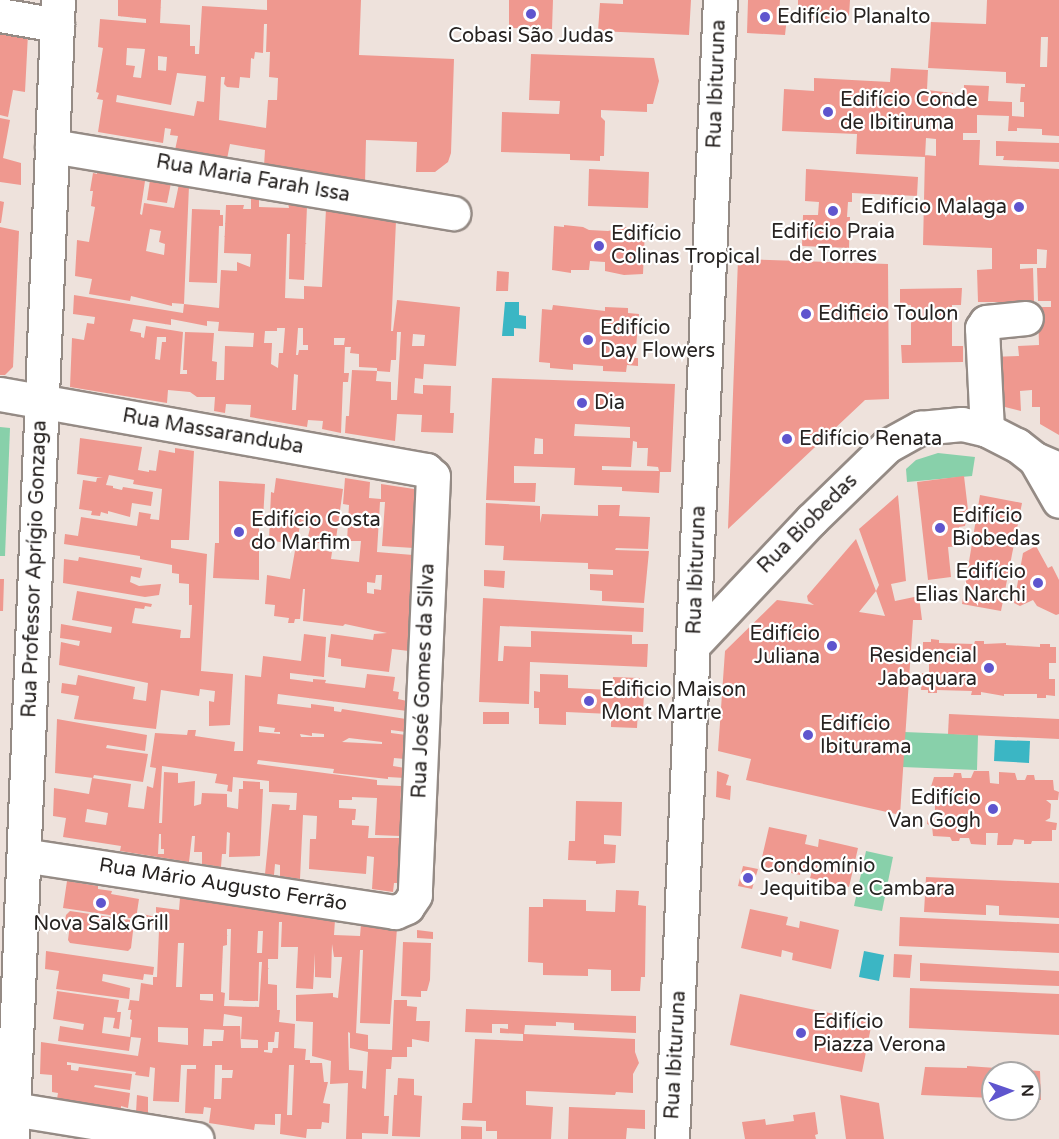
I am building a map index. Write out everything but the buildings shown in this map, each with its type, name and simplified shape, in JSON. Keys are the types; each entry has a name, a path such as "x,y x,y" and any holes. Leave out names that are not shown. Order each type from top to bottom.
{"street":[{"name":"Rua Ibituruna","path":"674,1134 720,0"},
{"path":"0,15 58,13"},
{"name":"Rua Professor Aprígio Gonzaga","path":"13,1124 24,855 13,796 42,401 58,13"},
{"name":"Rua Maria Farah Issa","path":"52,146 453,213"},
{"path":"987,430 982,328 987,322 1026,318"},
{"name":"Rua Massaranduba","path":"0,394 426,470"},
{"name":"Rua Biobedas","path":"694,643 810,520 887,446 920,428 940,424 962,424 987,430 1017,445 1047,464 1059,501"},
{"name":"Rua José Gomes da Silva","path":"415,895 433,476 426,470"},
{"name":"Rua Mário Augusto Ferrão","path":"24,855 395,912 407,908 415,895"},
{"path":"13,1124 197,1139"}],"green space":[{"path":"0,427 10,428 5,556 0,556"},
{"path":"938,453 975,457 972,476 907,482 906,469 916,460"},
{"path":"904,732 978,735 977,770 902,767"},
{"path":"866,851 893,857 882,911 854,906"}],"water":[{"path":"505,302 519,302 519,315 526,316 526,329 514,328 514,336 502,336"},
{"path":"995,740 1030,741 1029,763 994,761"},
{"path":"864,951 884,955 879,981 859,977"}],"place":[{"name":"Cobasi São Judas","path":"531,14"},
{"name":"Edifício Planalto","path":"765,17"},
{"name":"Edifício Conde de Ibitiruma","path":"828,112"},
{"name":"Edifício Malaga","path":"1019,207"},
{"name":"Edifício Praia de Torres","path":"833,211"},
{"name":"Edifício Colinas Tropical","path":"599,246"},
{"name":"Edificio Toulon","path":"806,314"},
{"name":"Edifício Day Flowers","path":"588,340"},
{"name":"Dia","path":"582,403"},
{"name":"Edifício Renata","path":"787,439"},
{"name":"Edifício Biobedas","path":"940,528"},
{"name":"Edifício Costa do Marfim","path":"239,532"},
{"name":"Edifício Elias Narchi","path":"1038,583"},
{"name":"Edifício Juliana","path":"832,646"},
{"name":"Residencial Jabaquara","path":"989,668"},
{"name":"Edificio Maison Mont Martre","path":"589,701"},
{"name":"Edifício Ibiturama","path":"808,735"},
{"name":"Edifício Van Gogh","path":"993,809"},
{"name":"Condomínio Jequitiba e Cambara","path":"748,878"},
{"name":"Nova Sal&Grill","path":"101,903"},
{"name":"Edifício Piazza Verona","path":"801,1033"}]}
